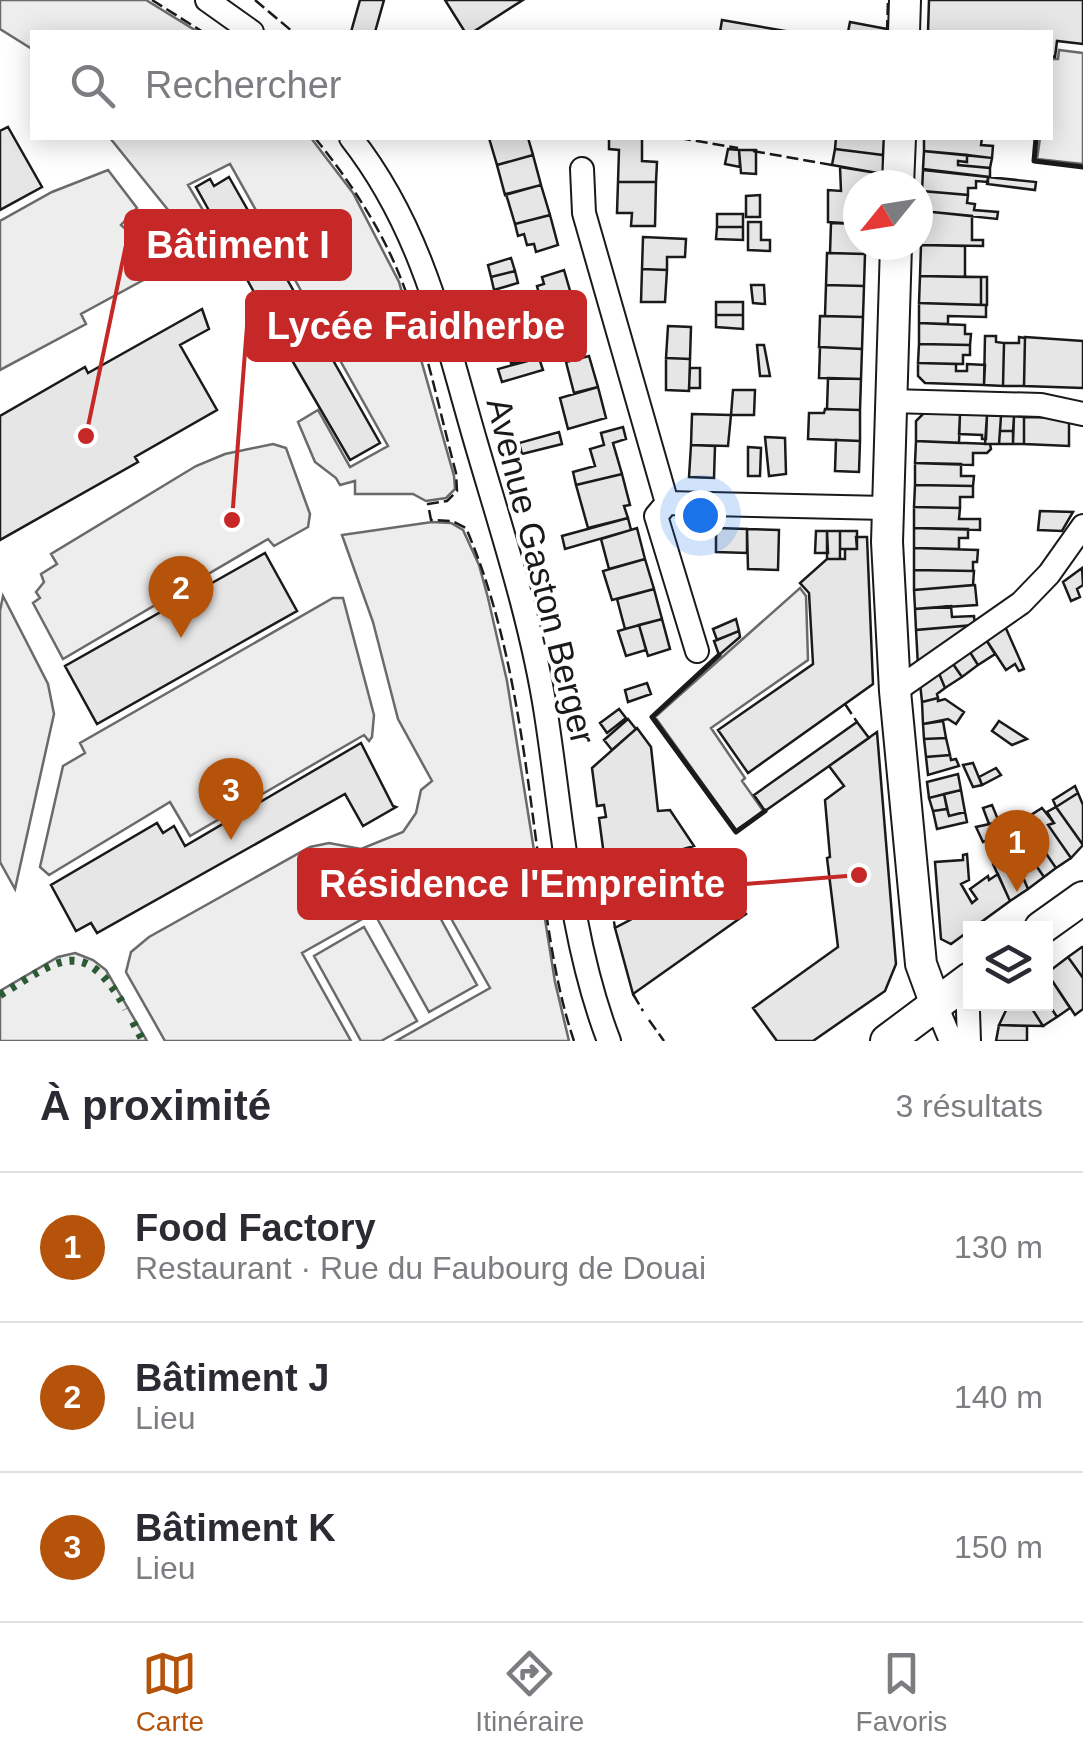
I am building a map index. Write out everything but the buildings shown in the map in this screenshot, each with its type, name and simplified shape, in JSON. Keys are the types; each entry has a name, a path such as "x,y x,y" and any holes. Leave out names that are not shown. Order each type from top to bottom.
{"main road":[{"path":"1050,921 1083,898"},
{"path":"887,1041 963,985"}],"street":[{"path":"207,0 249,30"},
{"path":"904,30 905,0"},
{"name":"Avenue Gaston Berger","path":"352,140 390,194 414,240 496,510 540,682 578,932 608,1041"},
{"path":"898,170 900,140"},
{"path":"582,168 584,213 667,503"},
{"path":"895,260 886,508 895,692 922,964 951,1041"},
{"path":"890,400 1041,404 1083,414"},
{"path":"667,503 886,508"},
{"path":"667,503 656,516 698,651"},
{"path":"895,692 1021,604 1049,574 1083,526"},
{"path":"968,1011 969,1041"}],"shaded area":[{"path":"0,0 146,0 195,30 30,30 30,48 0,29"},
{"path":"1059,50 1083,53 1083,164 1037,159 1040,140 1053,140 1053,59 1058,59"},
{"path":"112,140 313,140 353,193 399,282 455,489 446,498 426,501 413,494 355,494 355,481 340,485 315,462 298,422 318,410 350,467 388,446 230,164 188,185 219,237 198,247"},
{"path":"108,170 137,208 121,225 156,257 158,272 81,314 86,324 0,370 0,221 52,192"},
{"path":"273,444 286,448 310,514 308,527 274,546 268,539 63,659 33,603 40,598 36,592 44,582 41,574 57,564 51,554 196,466 225,454"},
{"path":"432,522 451,523 463,530 488,598 507,681 555,982 569,1041 396,1041 490,988 430,881 302,953 351,1041 165,1041 126,972 131,952 149,937 310,847 329,843 361,849 403,832 416,813 421,790 432,781 398,719 373,622 342,535"},
{"path":"800,588 806,596 808,660 711,728 764,812 736,830 655,717"},
{"path":"3,596 48,684 54,714 15,889 0,862"},
{"path":"333,598 343,598 374,715 369,741 364,735 190,836 170,802 49,875 40,867 63,766 85,753 80,743"},
{"path":"426,892 477,985 429,1012 378,920"},
{"path":"364,927 417,1021 381,1041 361,1041 314,956"},
{"path":"75,953 106,970 147,1041 0,1041 0,991 58,957"}],"hedge":[{"path":"0,995 55,964 70,961 97,971 126,1009"},
{"path":"133,1022 143,1041"}],"fence":[{"path":"152,0 200,30"},
{"path":"255,0 291,30"},
{"path":"887,30 888,0"},
{"path":"317,140 358,196 385,244 404,285 421,338 456,473 457,491 447,501 428,504 431,520 452,521 466,528 495,612 523,744 554,960 574,1041"},
{"path":"691,140 738,148"},
{"path":"753,151 832,165"},
{"path":"845,704 857,722"},
{"path":"606,871 615,928"},
{"path":"633,994 643,1011"},
{"path":"649,1020 664,1041"}],"wall":[{"path":"1036,140 1034,161 1083,167"},
{"path":"719,655 652,717 736,832 765,811"}],"place":[{"name":"Bâtiment I","path":"86,436"},
{"name":"Lycée Faidherbe","path":"232,520"},
{"name":"Bâtiment J","path":"181,638"},
{"name":"Bâtiment K","path":"231,840"},
{"name":"Résidence l'Empreinte","path":"859,875"},
{"name":"Food Factory","path":"1017,892"}]}
